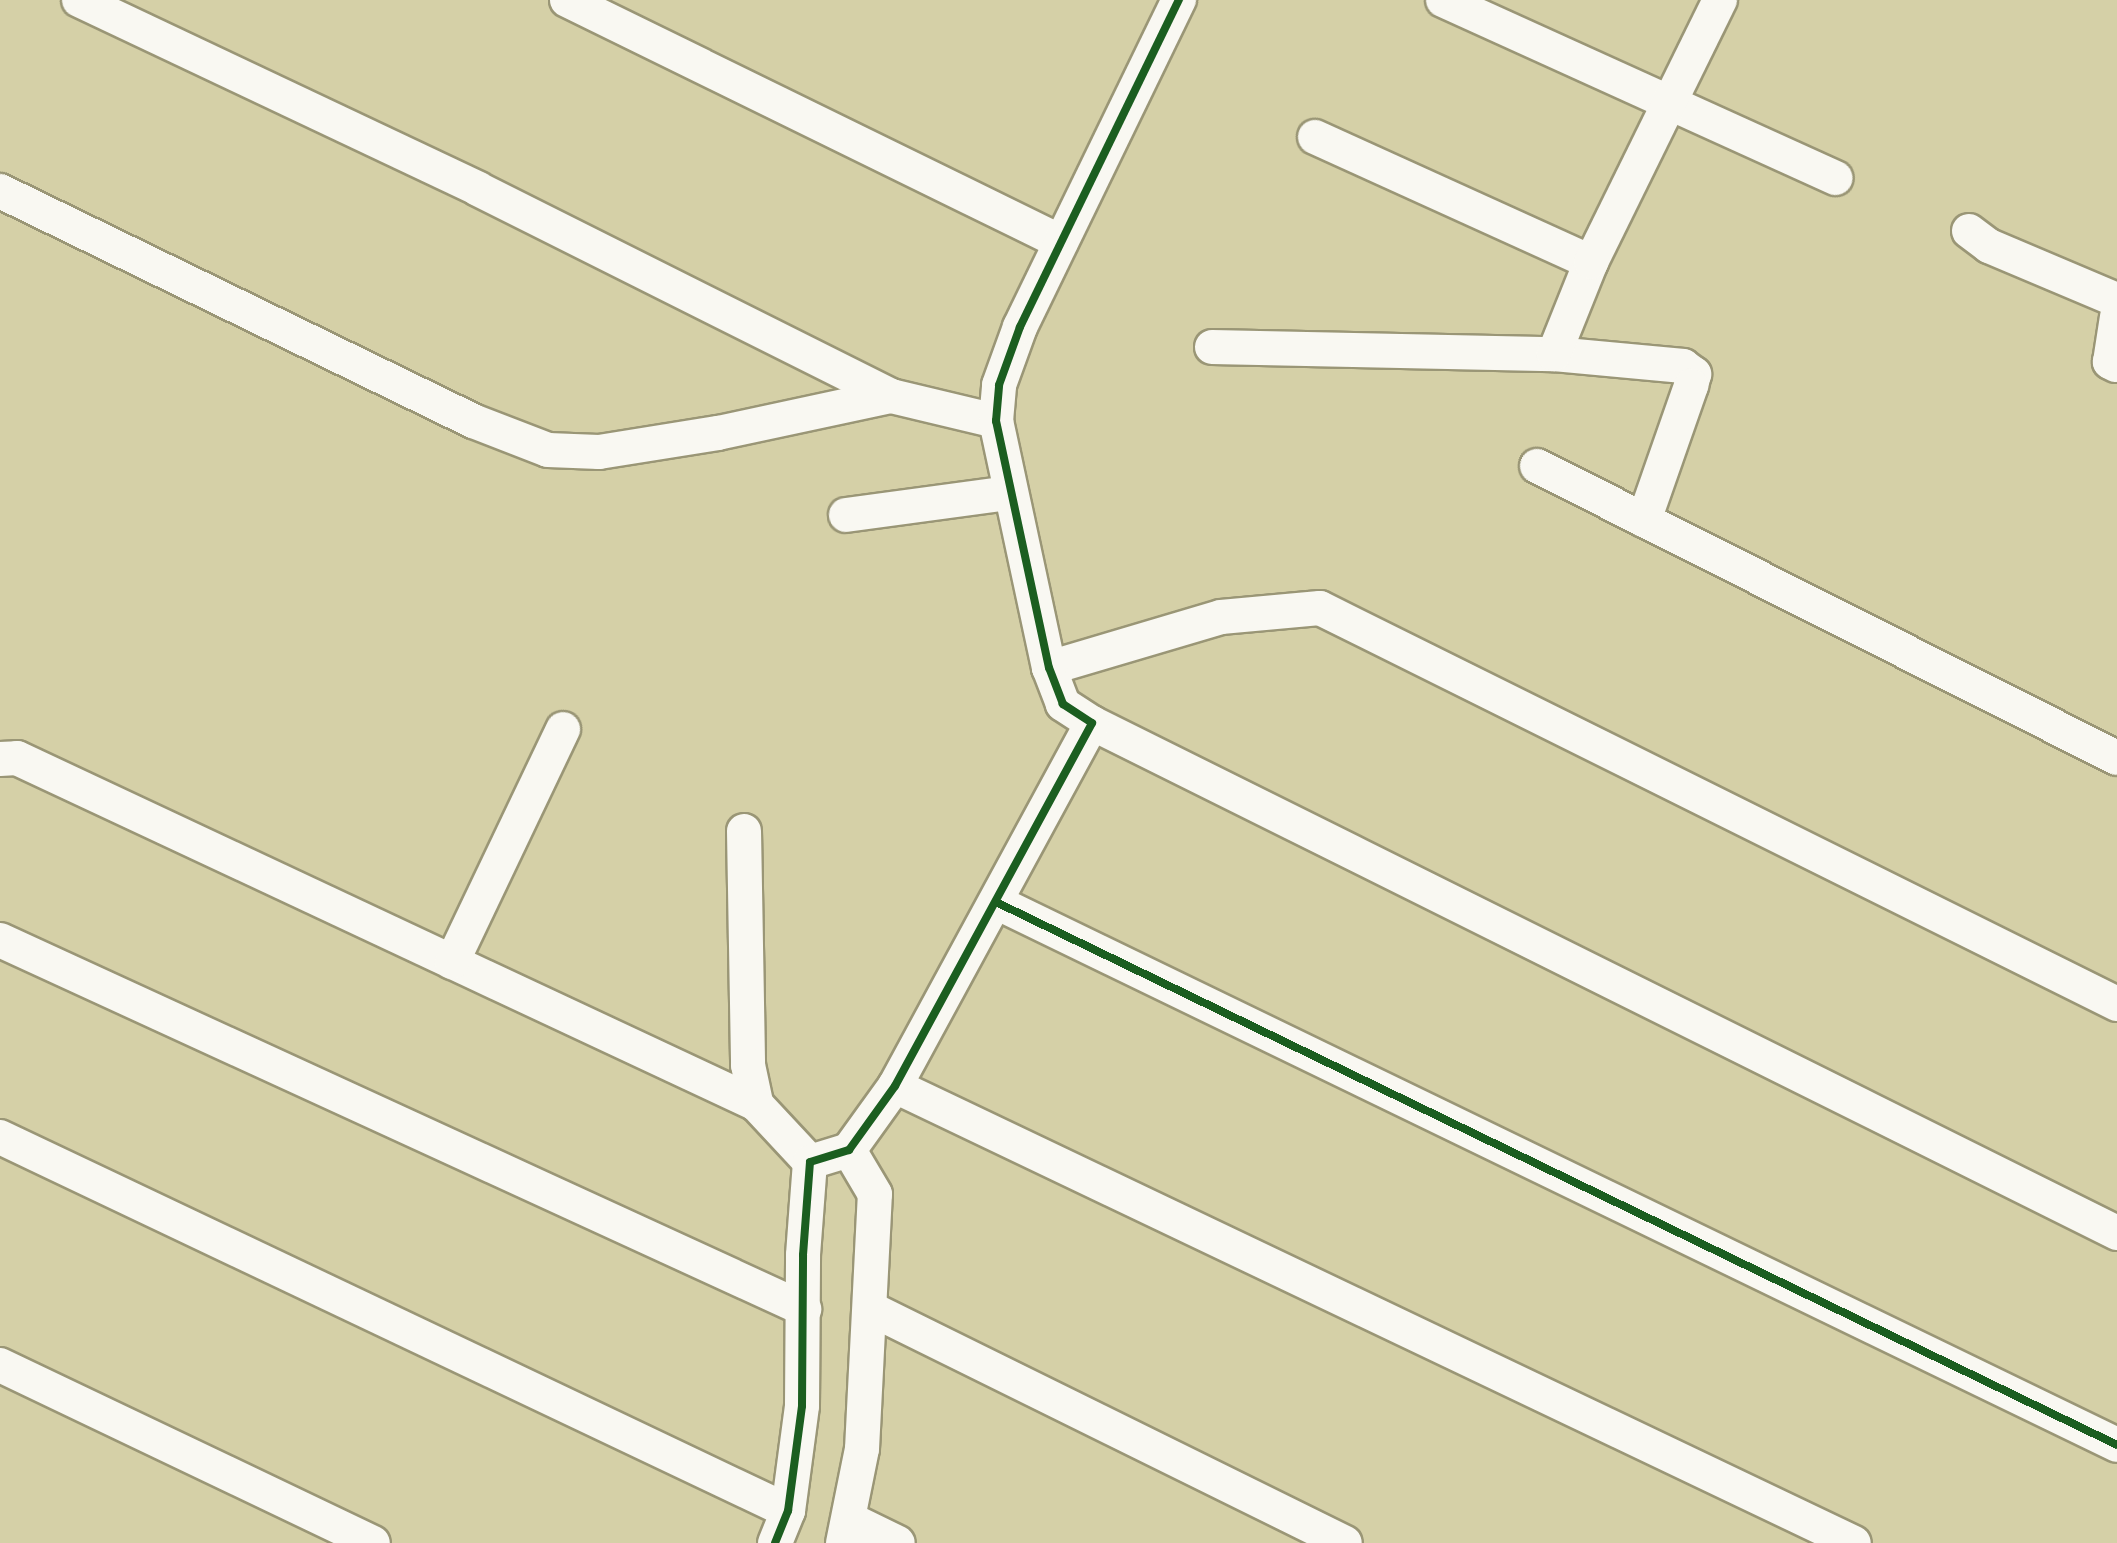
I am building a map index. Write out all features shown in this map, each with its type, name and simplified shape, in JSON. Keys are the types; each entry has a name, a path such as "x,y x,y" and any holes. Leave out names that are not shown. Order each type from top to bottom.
{"street":[{"path":"79,0 478,189 891,396 996,421"},
{"path":"567,0 1061,242"},
{"path":"1179,0 1020,327 999,385 996,421 1009,493 1032,576 1049,668 1063,704 1092,723 2117,1233"},
{"path":"1443,0 1835,178"},
{"path":"1554,354 1591,262 1720,0"},
{"path":"1315,137 1591,262"},
{"path":"0,191 473,421 548,450 599,452 703,436 891,396"},
{"path":"1969,231 1989,246 2117,300"},
{"path":"2116,365 2110,362 2117,317"},
{"path":"1212,347 1554,354 1683,366 1694,374 1644,520"},
{"path":"1537,466 2117,758"},
{"path":"846,515 1009,493"},
{"path":"1049,668 1221,617 1320,608 2117,1004"},
{"path":"810,1162 849,1150 895,1086 998,903 1092,723"},
{"path":"452,962 563,729"},
{"path":"0,759 17,758 756,1104 810,1162 802,1406 788,1511 775,1543"},
{"path":"744,831 748,1065 756,1104"},
{"path":"998,903 2117,1445"},
{"path":"0,940 804,1309"},
{"path":"895,1086 1854,1543"},
{"path":"0,1137 788,1511"},
{"path":"849,1150 875,1194 873,1310 862,1449 847,1532 898,1543"},
{"path":"873,1310 1345,1543"},
{"path":"0,1365 373,1543"}],"cycle path":[{"path":"775,1543 788,1511 802,1406 803,1255 810,1162 849,1150 895,1086 1092,723 1063,704 1049,668 996,421 999,385 1020,327 1179,0"},
{"path":"998,903 2117,1445"}]}
